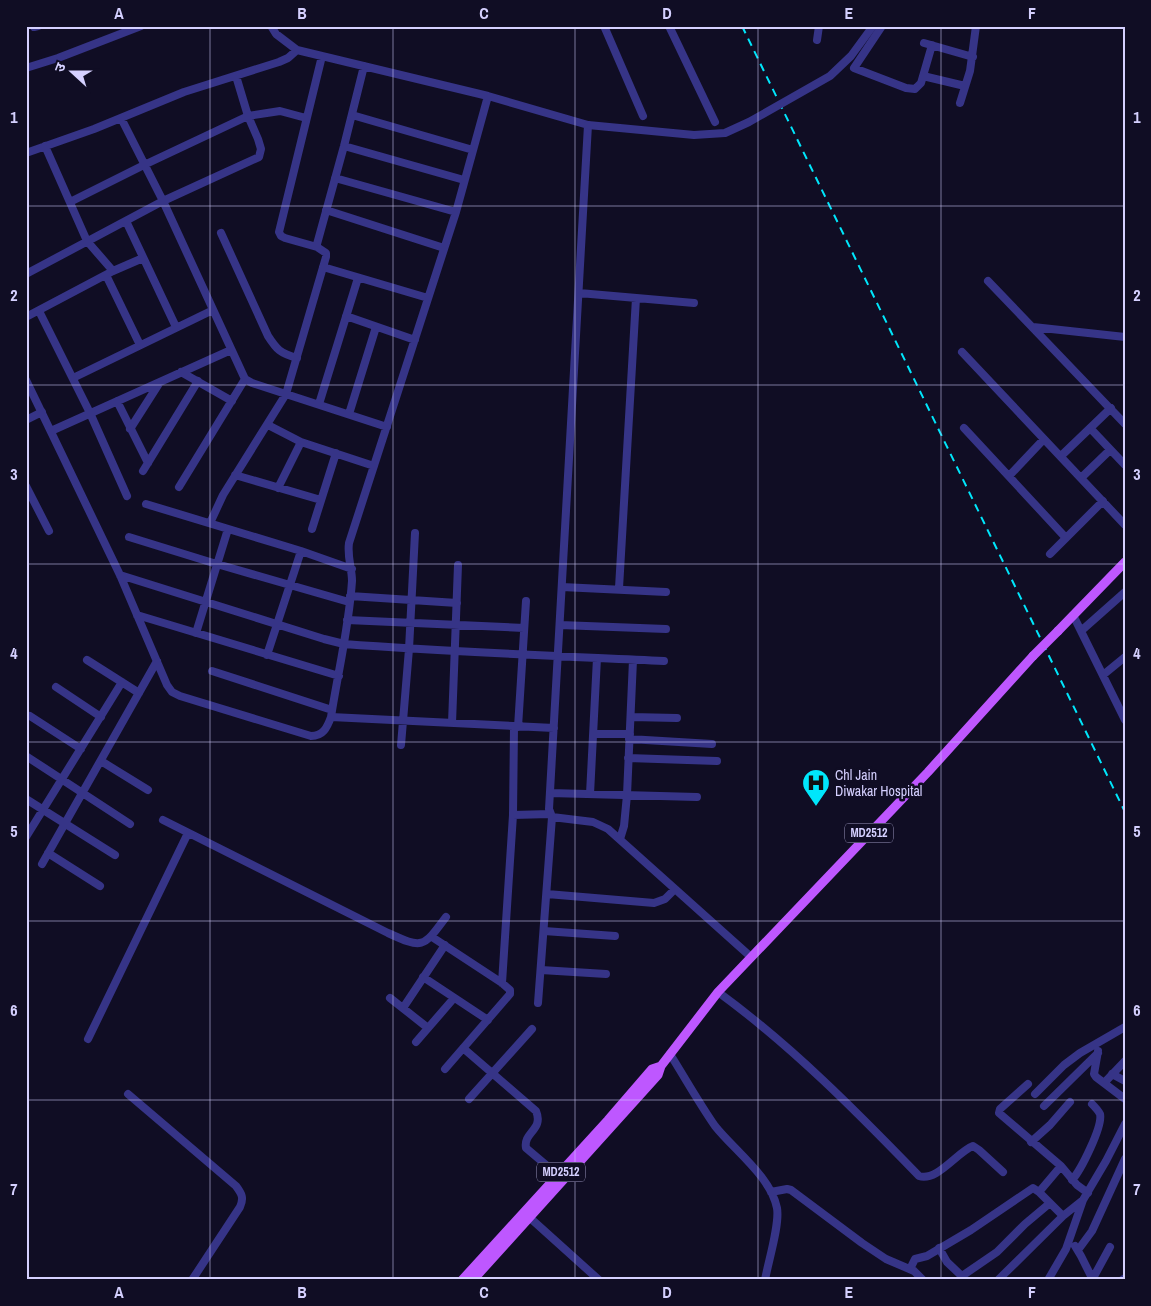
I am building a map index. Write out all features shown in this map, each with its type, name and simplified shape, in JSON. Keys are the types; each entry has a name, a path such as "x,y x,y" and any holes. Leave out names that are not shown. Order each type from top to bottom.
{"main road":[{"name":"MD2512","path":"473,1280 658,1075 661,1066 718,992 928,772 1033,656 1125,562"},
{"name":"MD2512","path":"462,1280 652,1069 661,1066"}],"street":[{"path":"26,68 58,58 141,26"},
{"path":"271,26 276,34 297,50 488,96 588,125 694,134 725,133 749,122 830,76 851,56 873,26"},
{"path":"604,26 642,116"},
{"path":"669,26 715,122"},
{"path":"818,40 819,26"},
{"path":"882,26 854,68 911,89 918,88 923,76 928,44 973,57"},
{"path":"960,104 973,57 976,26"},
{"path":"26,153 121,118 184,92 279,62 288,58 297,50"},
{"path":"210,523 223,495 286,394 323,266 326,253 317,247 285,238 279,232 322,56"},
{"path":"317,247 364,66"},
{"path":"26,274 163,201 258,157 261,149 248,116 236,76"},
{"path":"923,76 965,86"},
{"path":"26,380 120,575 167,685 172,692 310,736 317,736 322,733 327,728 332,714 344,644 352,569 348,557 349,543 456,212 488,96"},
{"path":"70,202 248,116 280,112 306,118"},
{"path":"352,115 473,150"},
{"path":"121,118 163,201 246,379 387,427"},
{"path":"538,1003 547,894 551,816 550,793 588,125"},
{"path":"45,146 87,241 110,273 140,345"},
{"path":"344,146 464,180"},
{"path":"335,178 456,212"},
{"path":"326,210 444,248"},
{"path":"126,221 176,327"},
{"path":"222,233 268,336 275,347 283,354 297,358"},
{"path":"26,317 143,258"},
{"path":"323,266 428,298"},
{"path":"319,404 358,278"},
{"path":"988,281 1125,424"},
{"path":"579,293 694,303"},
{"path":"619,588 636,298"},
{"path":"73,378 213,310"},
{"path":"38,311 90,413 127,496"},
{"path":"346,316 415,340"},
{"path":"349,414 376,327"},
{"path":"1033,327 1125,337"},
{"path":"50,431 231,350"},
{"path":"962,352 1125,525"},
{"path":"181,372 232,401"},
{"path":"179,487 246,379"},
{"path":"130,429 160,381"},
{"path":"143,471 198,381"},
{"path":"116,401 148,463"},
{"path":"1061,456 1111,408"},
{"path":"26,420 42,412"},
{"path":"268,425 301,442 374,466"},
{"path":"964,428 1066,538"},
{"path":"1090,428 1125,465"},
{"path":"1009,476 1044,439"},
{"path":"278,488 301,442"},
{"path":"1081,478 1110,450"},
{"path":"312,529 336,454"},
{"path":"235,475 321,500"},
{"path":"26,486 49,531"},
{"path":"1050,554 1103,501"},
{"path":"146,504 301,551 352,569"},
{"path":"196,633 228,529"},
{"path":"401,745 409,649 415,533"},
{"path":"129,537 218,565 350,599 457,603"},
{"path":"267,655 301,551"},
{"path":"452,723 458,565"},
{"path":"120,575 344,644 522,656 664,661"},
{"path":"562,587 619,588 666,592"},
{"path":"1081,631 1125,592"},
{"path":"502,983 513,815 516,727 526,600"},
{"path":"137,615 339,676"},
{"path":"1073,615 1125,720"},
{"path":"347,620 524,628"},
{"path":"560,625 666,629"},
{"path":"1104,675 1125,657"},
{"path":"590,794 597,658"},
{"path":"86,660 139,693"},
{"path":"620,839 624,826 627,795 633,660"},
{"path":"42,864 157,661"},
{"path":"212,671 332,714 403,721 554,728"},
{"path":"26,837 122,682"},
{"path":"56,688 101,717"},
{"path":"30,716 81,748"},
{"path":"630,717 677,718"},
{"path":"593,734 712,744"},
{"path":"26,756 130,824"},
{"path":"628,758 716,761"},
{"path":"101,761 148,790"},
{"path":"550,793 697,797"},
{"path":"26,799 115,855"},
{"path":"513,815 551,816 601,825 620,839 751,957"},
{"path":"163,820 413,944 424,943 432,937 446,917"},
{"path":"88,1039 188,833"},
{"path":"48,853 100,886"},
{"path":"547,894 654,903 665,899 675,889"},
{"path":"544,931 615,936"},
{"path":"432,937 510,990 510,994 445,1069"},
{"path":"402,1008 445,945"},
{"path":"541,970 606,974"},
{"path":"423,977 488,1020"},
{"path":"718,992 799,1057 919,1176 923,1178 928,1177 938,1172 966,1149 973,1146 980,1150 1003,1172"},
{"path":"390,998 428,1028"},
{"path":"416,1042 454,998"},
{"path":"1035,1094 1064,1065 1125,1027"},
{"path":"469,1099 532,1029"},
{"path":"1096,1044 1098,1053 1094,1074 1096,1078 1125,1099"},
{"path":"463,1048 536,1111 539,1121 538,1125 526,1140 526,1148 558,1175"},
{"path":"1044,1106 1098,1053"},
{"path":"670,1054 716,1126 771,1192 777,1209 765,1280"},
{"path":"1104,1083 1125,1061"},
{"path":"1112,1074 1125,1081"},
{"path":"1028,1084 999,1113 1064,1169 1072,1180 1088,1193"},
{"path":"128,1094 236,1186 242,1194 243,1201 240,1207 192,1280"},
{"path":"1031,1142 1050,1125 1070,1102"},
{"path":"1072,1180 1083,1165 1090,1150 1100,1118 1098,1110 1092,1104"},
{"path":"998,1280 1063,1216 1083,1200 1125,1124"},
{"path":"1078,1250 1092,1231 1125,1159"},
{"path":"912,1265 971,1230 1030,1190 1038,1190 1064,1169"},
{"path":"771,1192 792,1190 886,1259 912,1265 924,1280"},
{"path":"1038,1190 1063,1216"},
{"path":"1048,1280 1069,1242 1083,1200"},
{"path":"938,1248 946,1262 964,1278 997,1252 1025,1224 1050,1203"},
{"path":"529,1217 599,1280"},
{"path":"1069,1242 1078,1250 1092,1280"},
{"path":"1092,1280 1110,1247"}],"railway":[{"path":"742,26 1125,812"}],"place":[{"name":"Chl Jain Diwakar Hospital","path":"816,807"}]}
